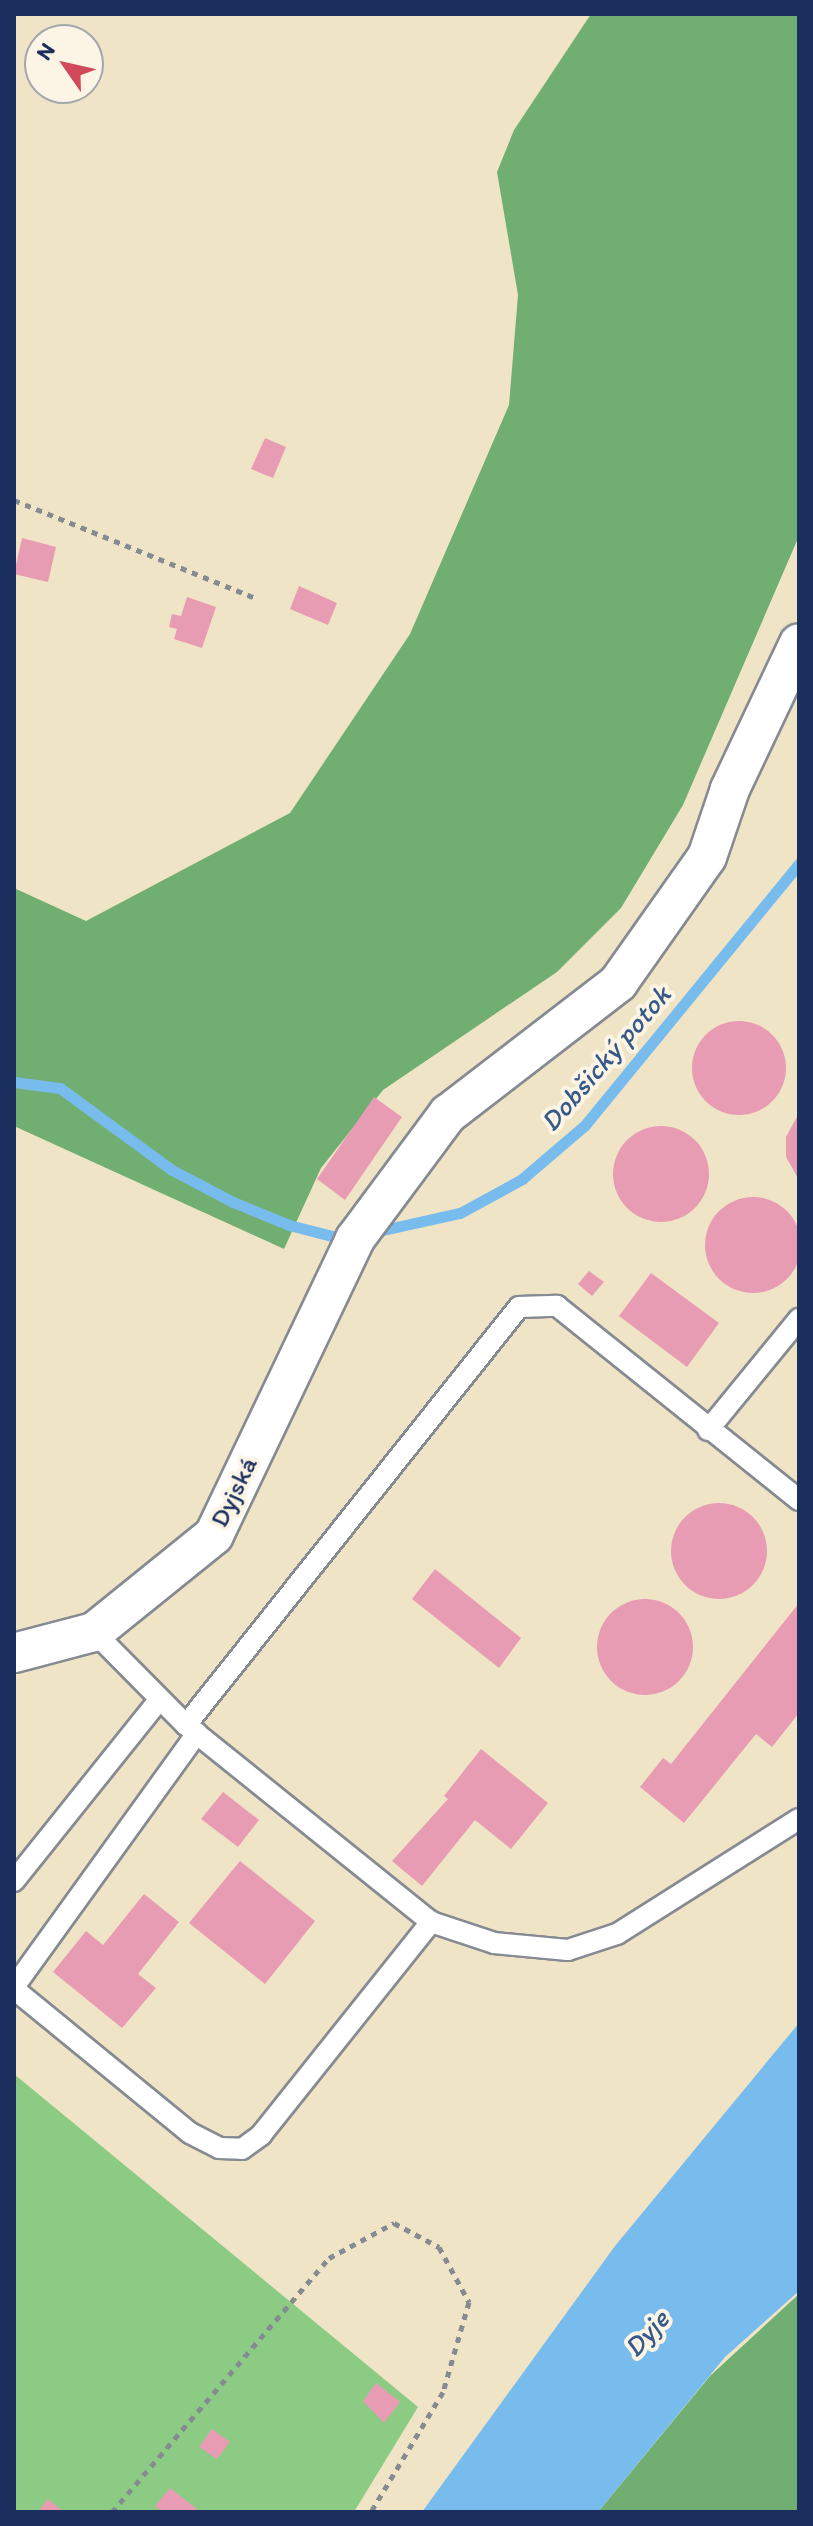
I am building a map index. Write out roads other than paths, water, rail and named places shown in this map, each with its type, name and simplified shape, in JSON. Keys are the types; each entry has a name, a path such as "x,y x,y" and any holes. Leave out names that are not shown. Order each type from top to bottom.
{"street":[{"name":"Dyjská","path":"14,1653 94,1632 214,1535 355,1239 448,1114 618,983 707,857 730,789 799,643"}],"lane":[{"path":"431,1922 261,2135 242,2149 219,2148 190,2133 14,1988 191,1729 519,1307 557,1306 799,1500"},
{"path":"708,1430 799,1319"},
{"path":"94,1632 158,1701 431,1922 494,1943 568,1950 617,1934 799,1819"},
{"path":"14,1881 158,1701"}],"water":[{"name":"Dyje","path":"799,2023 799,2291 725,2357 598,2512 422,2512 615,2246"}],"waterway":[{"name":"Dobšický potok","path":"374,1232 460,1213 522,1179 585,1125 799,864"},
{"name":"Dobšický potok","path":"14,1082 60,1088 172,1170 233,1202 289,1225 336,1237 349,1235"}]}
